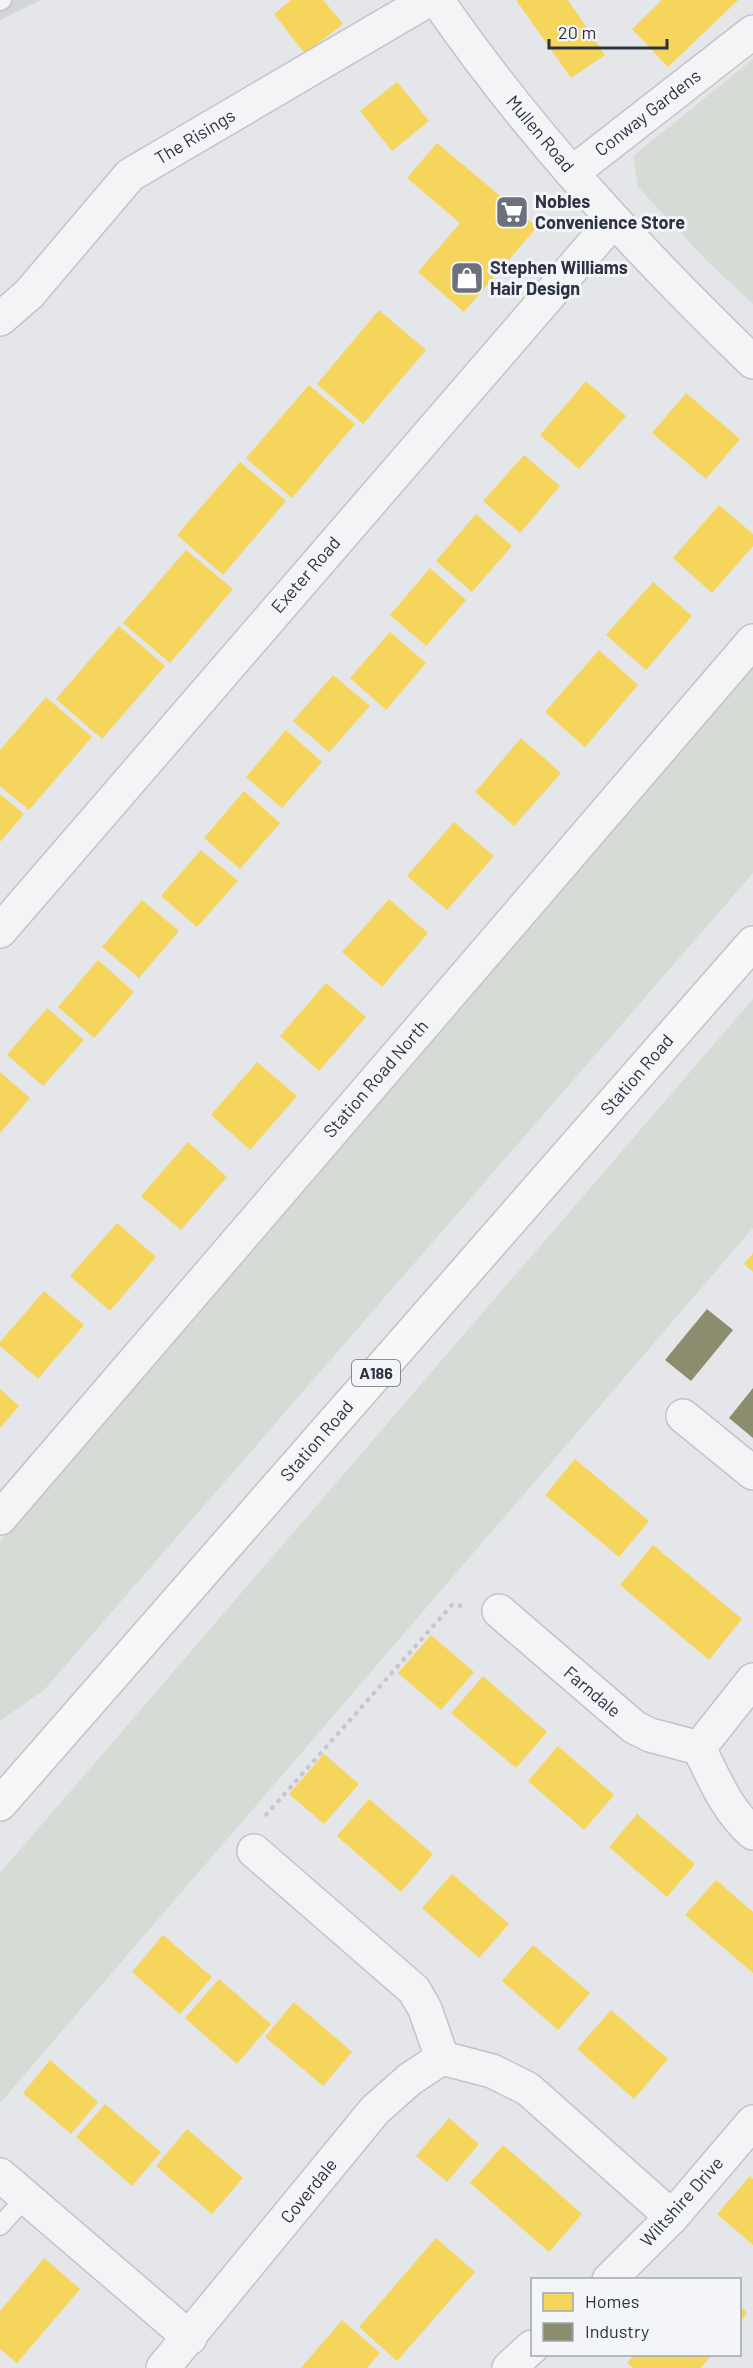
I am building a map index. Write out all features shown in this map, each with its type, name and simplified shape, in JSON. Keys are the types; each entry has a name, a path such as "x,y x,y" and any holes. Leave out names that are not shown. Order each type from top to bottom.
{"main road":[{"name":"Station Road","path":"0,1804 753,943"}],"street":[{"name":"The Risings","path":"0,319 29,294 130,176 428,0"},
{"name":"Mullen Road","path":"437,0 515,106 572,172 614,220 753,362"},
{"name":"Conway Gardens","path":"572,172 753,32"},
{"name":"Exeter Road","path":"0,931 614,220"},
{"name":"Station Road North","path":"0,1518 753,641"},
{"path":"683,1416 753,1473"},
{"name":"Farndale","path":"499,1611 634,1727 650,1735 699,1748"},
{"path":"753,1680 699,1748 725,1799 738,1818 753,1833"},
{"path":"254,1851 414,1990 425,2009 442,2058 492,2072 528,2089 672,2217"},
{"name":"Coverdale","path":"163,2368 190,2338 375,2110 410,2079 442,2058"},
{"name":"Wiltshire Drive","path":"611,2278 672,2217 753,2122"},
{"path":"0,2175 190,2338"},
{"path":"509,2368 531,2348"}],"lane":[{"path":"0,2226 26,2197"}],"path":[{"path":"254,1851 254,1828 452,1605 499,1611"}],"shaded area":[{"path":"0,0 41,0 0,20"},
{"path":"753,59 753,304 704,258 638,187 633,156"},
{"path":"753,668 753,873 44,1690 0,1721 0,1541"},
{"path":"753,999 753,1228 0,2103 0,1873"}],"building: Homes":[{"path":"291,0 323,0 343,24 305,54 274,14"},
{"path":"516,0 568,0 605,55 571,78"},
{"path":"662,0 738,0 668,67 632,29"},
{"path":"397,82 429,121 392,151 360,111"},
{"path":"437,143 537,227 464,312 418,272 460,223 407,178"},
{"path":"379,310 426,350 363,424 317,384"},
{"path":"586,381 626,416 579,469 540,435"},
{"path":"309,385 355,424 292,498 246,458"},
{"path":"686,393 740,439 706,479 652,433"},
{"path":"524,455 560,486 520,533 483,501"},
{"path":"240,462 286,501 223,575 177,535"},
{"path":"719,505 753,534 753,546 712,593 673,558"},
{"path":"476,514 512,546 472,592 436,561"},
{"path":"186,550 233,589 170,663 123,623"},
{"path":"430,568 466,600 426,646 390,615"},
{"path":"653,582 692,616 646,670 606,635"},
{"path":"119,626 165,666 102,739 56,699"},
{"path":"390,632 426,663 386,710 350,678"},
{"path":"599,650 638,685 585,747 545,712"},
{"path":"333,675 370,706 329,752 293,721"},
{"path":"46,697 92,737 29,810 0,786 0,750"},
{"path":"286,730 322,762 282,808 246,777"},
{"path":"521,738 561,773 514,826 475,792"},
{"path":"244,791 280,823 240,869 204,838"},
{"path":"0,794 24,814 0,842"},
{"path":"454,822 494,856 447,910 407,876"},
{"path":"201,850 238,881 197,927 161,896"},
{"path":"389,899 428,933 382,987 342,952"},
{"path":"142,900 179,931 139,978 102,947"},
{"path":"98,960 134,992 94,1038 58,1007"},
{"path":"326,983 366,1017 319,1071 280,1036"},
{"path":"47,1008 84,1040 43,1086 7,1055"},
{"path":"257,1062 297,1096 250,1150 211,1115"},
{"path":"0,1072 30,1098 0,1133"},
{"path":"188,1142 227,1177 181,1230 141,1196"},
{"path":"117,1223 156,1257 110,1311 70,1276"},
{"path":"753,1253 753,1272 744,1264"},
{"path":"44,1291 84,1325 38,1379 0,1346 0,1342"},
{"path":"0,1389 19,1406 0,1428"},
{"path":"575,1459 649,1521 619,1557 545,1495"},
{"path":"653,1545 742,1619 709,1660 620,1585"},
{"path":"431,1635 474,1672 441,1710 398,1673"},
{"path":"483,1676 547,1732 516,1768 451,1713"},
{"path":"558,1746 614,1795 584,1830 528,1781"},
{"path":"324,1754 359,1784 324,1824 289,1794"},
{"path":"369,1799 433,1854 401,1892 337,1836"},
{"path":"637,1814 695,1864 667,1897 609,1847"},
{"path":"452,1874 509,1924 479,1958 422,1908"},
{"path":"716,1880 753,1912 753,1973 685,1915"},
{"path":"163,1935 212,1977 180,2014 132,1972"},
{"path":"533,1945 590,1993 558,2030 502,1981"},
{"path":"219,1979 271,2024 237,2064 185,2018"},
{"path":"294,2002 352,2052 323,2086 265,2037"},
{"path":"611,2010 668,2059 634,2099 577,2049"},
{"path":"50,2060 98,2102 71,2134 23,2093"},
{"path":"105,2104 161,2152 132,2186 76,2137"},
{"path":"449,2118 479,2144 447,2182 416,2156"},
{"path":"187,2129 243,2178 212,2214 156,2166"},
{"path":"503,2145 582,2214 549,2252 470,2183"},
{"path":"750,2176 753,2179 753,2245 717,2214"},
{"path":"436,2238 475,2272 397,2361 359,2327"},
{"path":"44,2258 80,2289 17,2363 0,2349 0,2311"},
{"path":"741,2307 747,2313 741,2322"},
{"path":"342,2320 380,2353 367,2368 301,2368"},
{"path":"633,2356 710,2356 701,2368 633,2368 627,2363"}],"building: Industry":[{"path":"707,1309 733,1330 691,1381 665,1360"},
{"path":"753,1388 753,1438 729,1418"}],"place":[{"name":"Nobles Convenience Store","path":"512,212"},
{"name":"Stephen Williams Hair Design","path":"467,278"}]}
